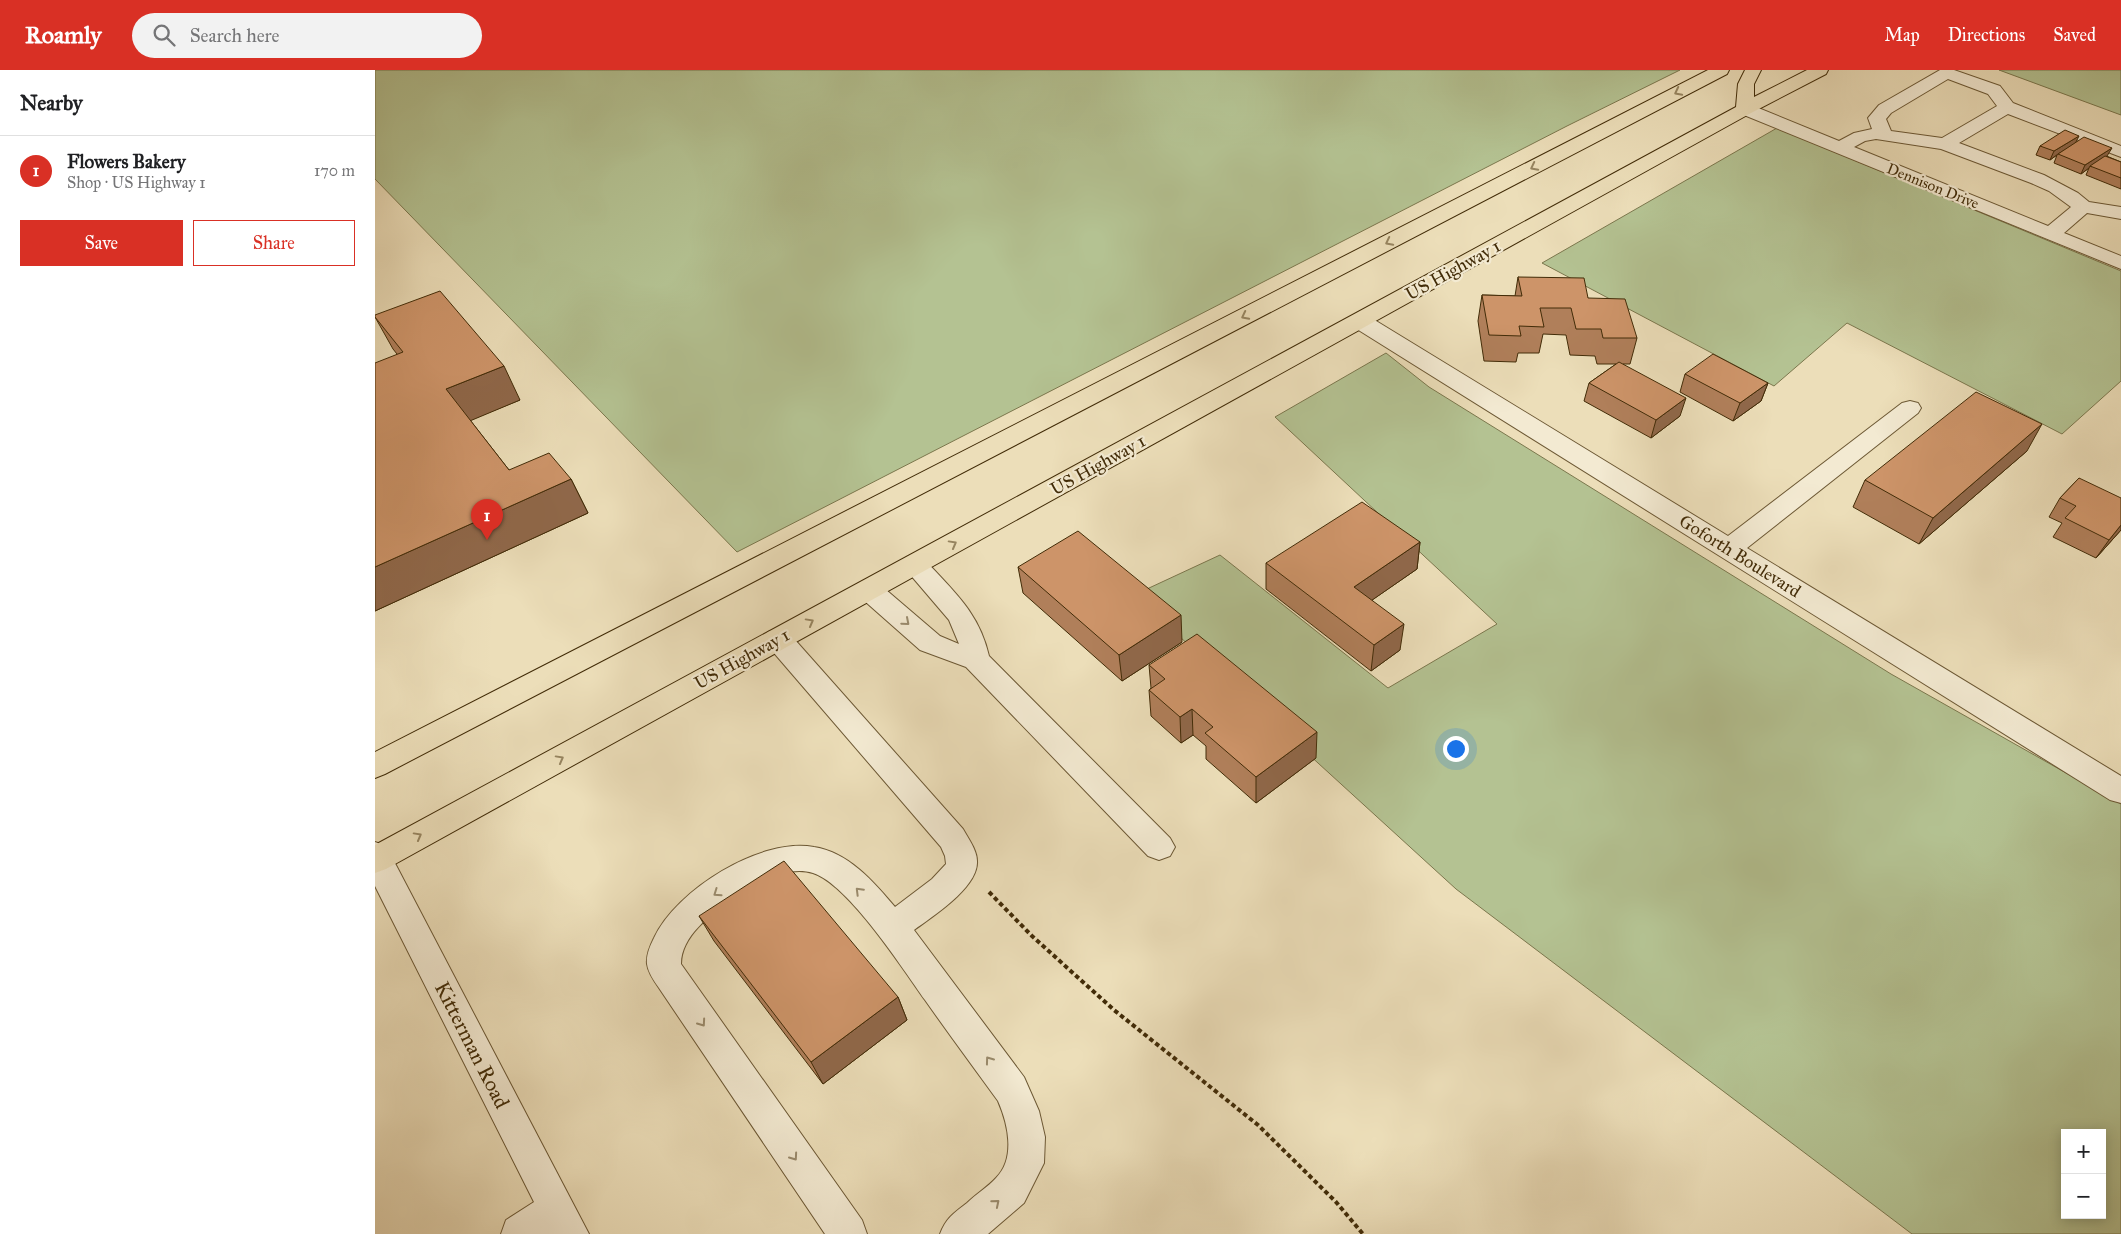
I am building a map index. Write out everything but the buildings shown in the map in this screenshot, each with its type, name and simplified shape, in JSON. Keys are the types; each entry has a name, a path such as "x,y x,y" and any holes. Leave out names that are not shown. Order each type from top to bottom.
{"main road":[{"path":"375,766 1721,70"},
{"path":"1745,109 1746,84 1753,70"},
{"name":"US Highway 1","path":"376,858 915,565 1745,109 1820,70"}],"street":[{"path":"1883,134 1877,118 1885,109 1947,73 1994,90 2007,107 2121,152"},
{"path":"1945,144 2007,107"},
{"name":"Dennison Drive","path":"1745,109 2121,263"},
{"path":"1840,148 1860,137 1883,134 1945,144 2049,184 2073,197 2083,207 2121,213"},
{"path":"2050,234 2083,207"},
{"name":"Goforth Boulevard","path":"1360,321 2121,791"},
{"path":"1729,549 1910,408"},
{"path":"915,565 960,615 971,637 976,660"},
{"path":"869,590 930,643 953,654 976,660 1159,847"},
{"path":"778,639 951,838 959,852 962,864 955,879 893,927"},
{"name":"Kitterman Road","path":"376,858 563,1221"},
{"path":"848,1234 675,984 664,965 667,943 678,926 694,911 742,877 764,865 781,859 815,860 828,864 860,892 893,927 1011,1089 1021,1111 1027,1137 1025,1163 1011,1190 959,1234"},
{"path":"520,1234 563,1221"}],"path":[{"path":"962,864 1032,936 1114,1010 1257,1125 1336,1202 1363,1234"}],"green space":[{"path":"375,70 1680,70 1567,126 737,552 375,179"},
{"path":"1999,70 2121,70 2121,115"},
{"path":"1777,128 2121,271 2121,381 2062,434 1847,323 1774,386 1542,263"},
{"path":"1386,353 1429,387 1891,674 2121,804 2121,1234 1912,1234 1456,889 1134,595 1220,555 1388,688 1497,624 1275,417"}],"place":[{"name":"Flowers Bakery","path":"487,540"}]}
